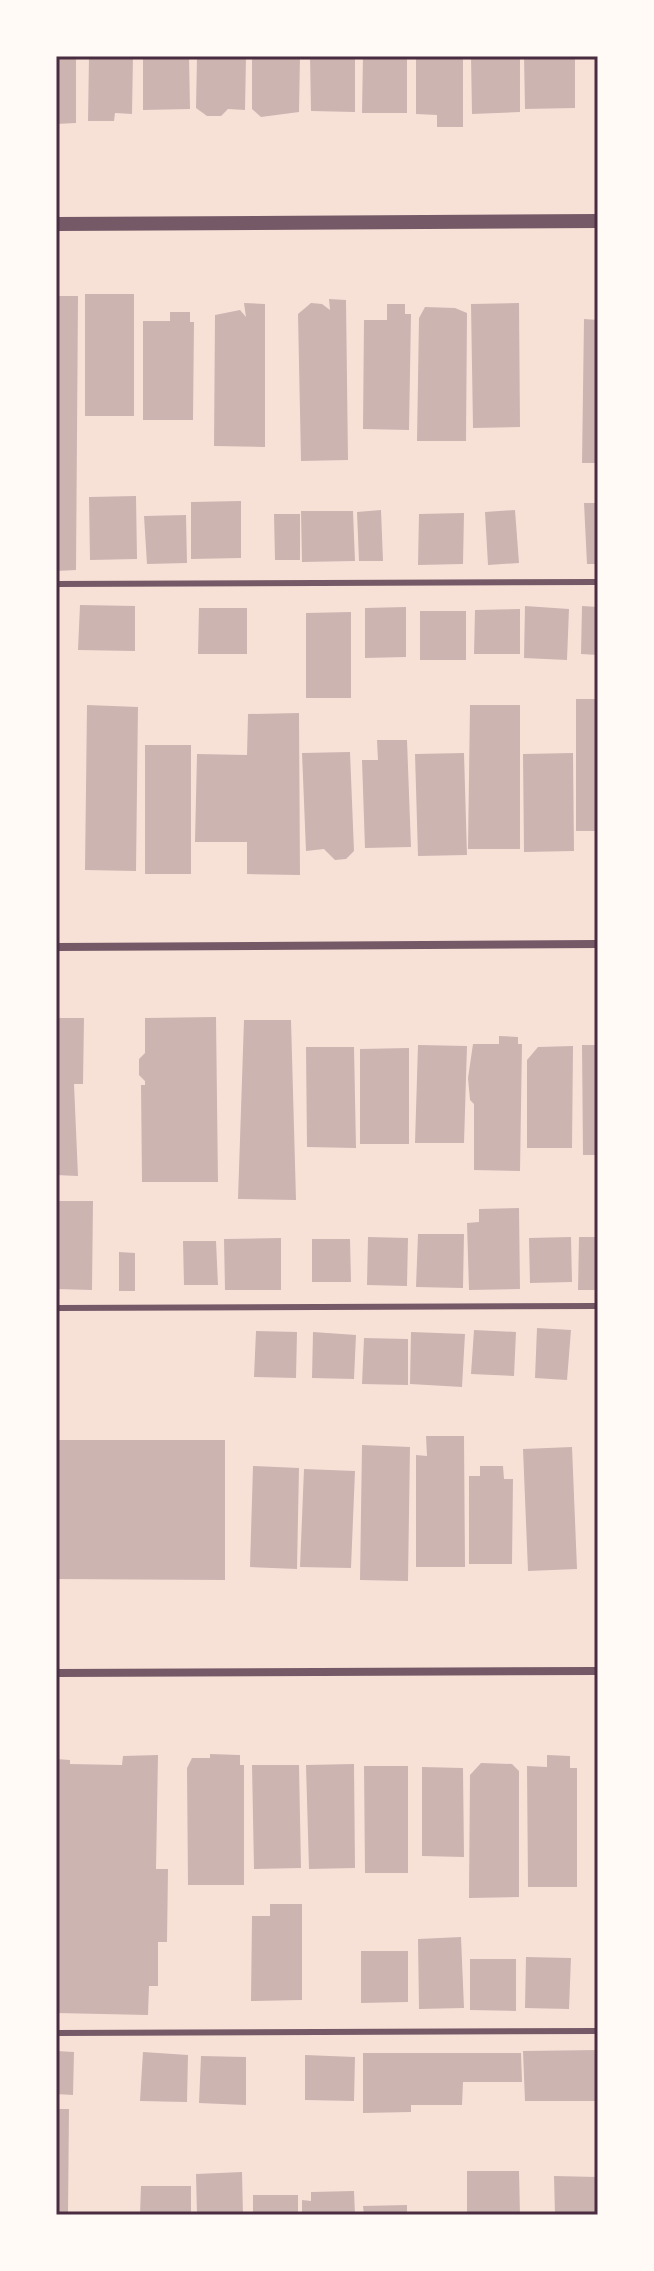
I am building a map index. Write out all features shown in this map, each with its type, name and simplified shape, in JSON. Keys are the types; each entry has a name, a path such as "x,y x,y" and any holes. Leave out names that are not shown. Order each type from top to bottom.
{"street":[{"path":"56,224 598,221"},
{"path":"56,947 598,944"},
{"path":"56,1673 598,1671"}],"lane":[{"path":"56,584 598,582"},
{"path":"56,1308 598,1306"},
{"path":"56,2033 598,2031"}],"building":[{"path":"56,56 76,56 76,123 56,124"},
{"path":"89,56 133,56 132,114 115,113 114,121 88,121"},
{"path":"143,56 189,56 190,109 143,110"},
{"path":"197,56 246,56 245,110 228,109 221,116 207,116 196,108"},
{"path":"252,56 300,56 299,112 261,117 252,109"},
{"path":"310,56 355,56 355,112 311,111"},
{"path":"363,56 407,56 407,113 362,113"},
{"path":"416,56 463,56 463,127 437,127 437,115 416,114"},
{"path":"471,56 520,56 520,112 472,114"},
{"path":"524,56 575,56 575,108 525,109"},
{"path":"85,294 134,294 134,416 85,416"},
{"path":"56,296 78,296 76,570 56,571"},
{"path":"329,299 346,300 348,460 301,461 298,314 311,303 322,304 330,310"},
{"path":"244,303 265,304 265,447 214,446 215,315 240,310 246,317"},
{"path":"519,303 520,427 473,428 471,304"},
{"path":"387,304 405,304 405,314 411,314 409,430 363,429 364,320 387,320"},
{"path":"425,307 455,308 467,313 466,441 417,441 419,318"},
{"path":"170,312 190,312 190,322 194,322 193,420 143,420 143,321 170,321"},
{"path":"584,319 598,320 598,463 582,463"},
{"path":"136,496 137,559 90,560 89,497"},
{"path":"241,501 241,558 191,559 191,502"},
{"path":"584,503 598,503 598,564 587,564"},
{"path":"381,510 383,561 359,561 357,512"},
{"path":"515,510 519,563 488,565 485,512"},
{"path":"301,511 353,511 355,561 302,562"},
{"path":"464,513 463,564 418,565 419,514"},
{"path":"274,514 300,514 300,560 275,560"},
{"path":"186,515 187,563 147,564 144,516"},
{"path":"80,605 135,606 135,651 78,650"},
{"path":"525,606 569,609 567,660 524,658"},
{"path":"582,606 598,607 598,655 581,654"},
{"path":"406,607 406,657 365,658 365,608"},
{"path":"199,608 247,608 247,654 198,654"},
{"path":"520,609 520,654 474,654 475,610"},
{"path":"420,611 466,611 466,660 420,660"},
{"path":"351,612 351,698 306,698 306,613"},
{"path":"576,699 598,699 598,831 576,831"},
{"path":"87,705 138,707 136,871 85,870"},
{"path":"470,705 520,705 520,849 468,849"},
{"path":"299,713 300,875 247,874 247,842 195,842 197,754 247,755 248,714"},
{"path":"377,740 407,740 411,847 365,848 362,760 378,760"},
{"path":"145,745 191,745 191,874 145,874"},
{"path":"350,752 354,851 346,859 335,860 324,849 306,851 302,753"},
{"path":"464,753 467,855 418,856 415,754"},
{"path":"573,753 574,851 524,852 523,754"},
{"path":"216,1017 218,1182 142,1182 141,1085 145,1085 145,1081 139,1075 139,1059 145,1053 145,1018"},
{"path":"56,1018 84,1018 83,1084 74,1084 78,1176 56,1175"},
{"path":"244,1020 291,1020 296,1200 238,1199"},
{"path":"499,1036 518,1037 518,1044 522,1044 520,1171 474,1170 474,1104 470,1100 468,1078 473,1044 499,1044"},
{"path":"418,1045 467,1046 464,1143 415,1143"},
{"path":"582,1045 598,1045 598,1155 583,1155"},
{"path":"573,1046 572,1148 527,1148 527,1060 538,1047"},
{"path":"306,1047 354,1047 356,1148 307,1147"},
{"path":"409,1048 409,1144 360,1144 360,1049"},
{"path":"56,1201 93,1201 92,1290 56,1289"},
{"path":"519,1208 520,1289 469,1290 467,1223 479,1222 479,1209"},
{"path":"418,1234 464,1234 463,1288 416,1287"},
{"path":"368,1237 408,1238 407,1286 367,1285"},
{"path":"571,1237 572,1282 530,1283 529,1238"},
{"path":"579,1237 598,1237 598,1290 578,1290"},
{"path":"281,1238 281,1290 225,1290 224,1239"},
{"path":"312,1239 350,1239 351,1282 312,1282"},
{"path":"183,1241 216,1241 218,1285 184,1285"},
{"path":"119,1252 135,1253 135,1291 119,1291"},
{"path":"537,1328 571,1330 567,1380 535,1378"},
{"path":"474,1330 516,1332 514,1376 471,1374"},
{"path":"256,1331 297,1332 296,1378 254,1377"},
{"path":"313,1332 356,1335 354,1379 312,1378"},
{"path":"411,1332 465,1334 462,1387 410,1384"},
{"path":"364,1338 408,1339 408,1385 362,1384"},
{"path":"426,1436 464,1436 465,1567 416,1567 416,1455 427,1456"},
{"path":"56,1440 225,1440 225,1580 56,1579"},
{"path":"362,1445 410,1447 408,1581 360,1580"},
{"path":"572,1447 577,1569 528,1571 523,1449"},
{"path":"253,1466 299,1468 297,1569 250,1567"},
{"path":"480,1466 503,1466 504,1479 513,1479 512,1564 469,1564 469,1476 480,1476"},
{"path":"304,1469 355,1471 351,1568 300,1567"},
{"path":"210,1754 240,1755 240,1765 244,1765 244,1885 188,1885 187,1768 192,1758 210,1758"},
{"path":"158,1755 156,1869 168,1869 167,1942 158,1942 158,1986 149,1986 148,2015 56,2013 56,1759 70,1760 70,1764 122,1765 123,1756"},
{"path":"547,1755 570,1756 570,1768 577,1768 577,1887 528,1887 527,1766 547,1767"},
{"path":"481,1763 512,1764 519,1771 519,1897 469,1898 470,1775"},
{"path":"354,1764 355,1868 309,1869 306,1765"},
{"path":"252,1765 299,1765 301,1868 254,1869"},
{"path":"364,1766 408,1766 408,1873 365,1873"},
{"path":"422,1767 463,1768 464,1857 422,1856"},
{"path":"270,1904 302,1904 302,2000 251,2001 252,1916 270,1916"},
{"path":"461,1937 464,2008 419,2009 418,1939"},
{"path":"361,1951 408,1951 408,2002 361,2003"},
{"path":"526,1957 571,1958 569,2009 525,2008"},
{"path":"470,1959 516,1959 516,2011 470,2010"},
{"path":"598,2050 598,2101 525,2101 523,2051"},
{"path":"56,2051 74,2052 73,2095 56,2094"},
{"path":"143,2052 188,2055 187,2102 140,2101"},
{"path":"363,2053 521,2053 522,2082 463,2082 462,2105 411,2105 411,2112 363,2113"},
{"path":"305,2055 355,2057 354,2101 305,2100"},
{"path":"201,2056 246,2057 246,2105 199,2103"},
{"path":"56,2109 69,2109 68,2215 56,2215"},
{"path":"467,2171 519,2171 520,2215 467,2215"},
{"path":"242,2172 243,2215 197,2215 196,2174"},
{"path":"554,2176 598,2177 598,2215 555,2215"},
{"path":"141,2186 191,2186 191,2215 140,2215"},
{"path":"354,2191 355,2215 302,2215 302,2200 311,2201 311,2192"},
{"path":"253,2195 298,2195 298,2215 253,2215"},
{"path":"407,2205 407,2215 364,2215 363,2206"}]}
